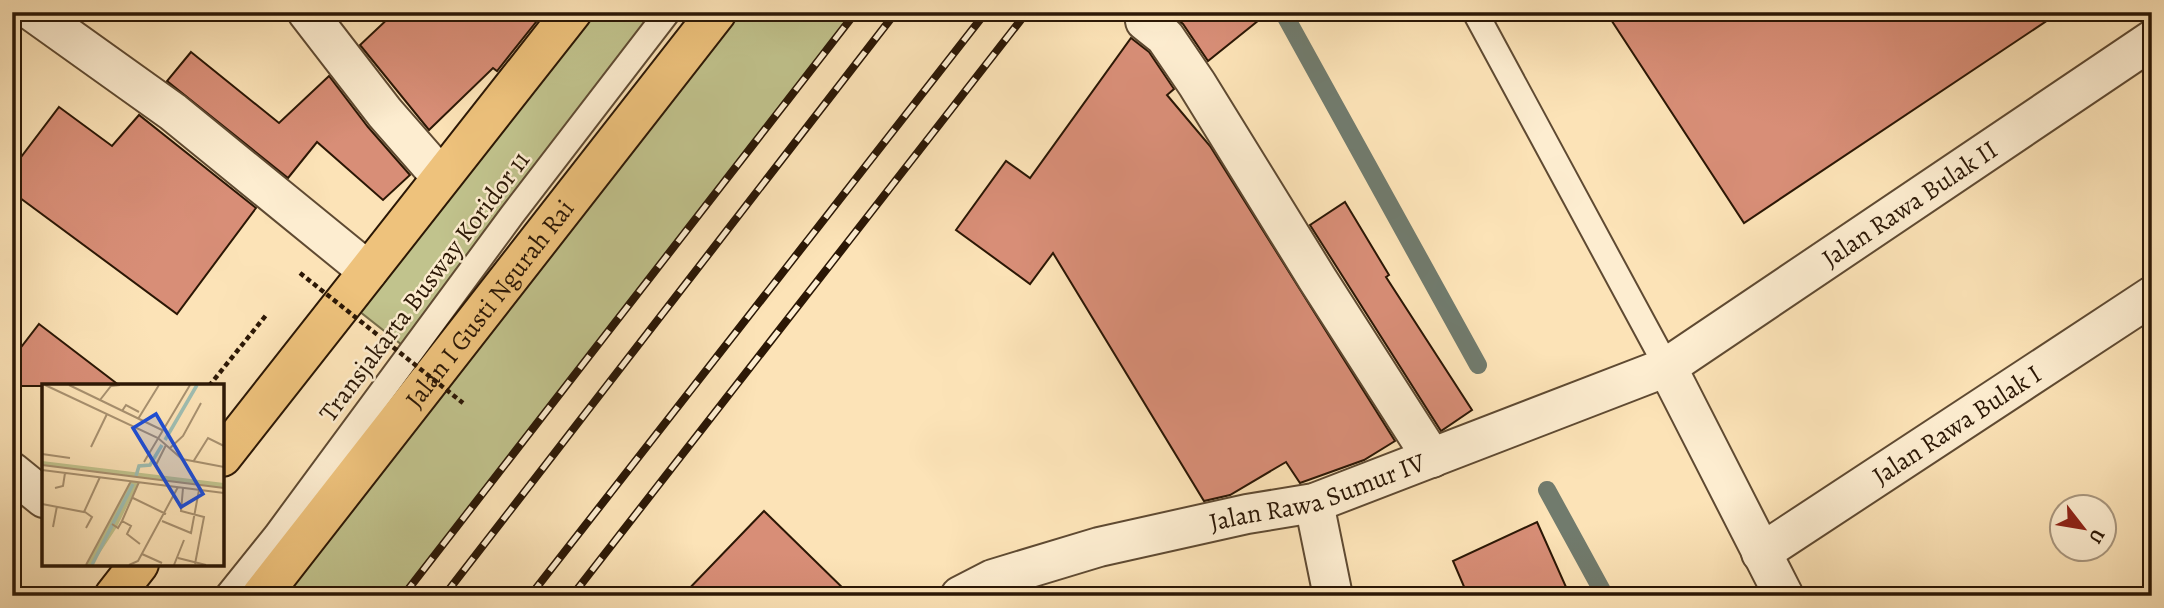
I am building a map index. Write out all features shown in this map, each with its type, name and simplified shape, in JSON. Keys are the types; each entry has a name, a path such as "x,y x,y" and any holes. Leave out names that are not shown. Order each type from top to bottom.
{"main road":[{"path":"224,454 572,12"},
{"name":"Jalan I Gusti Ngurah Rai","path":"261,596 716,12"}],"street":[{"path":"33,12 173,112 368,271"},
{"path":"307,12 385,113 441,177"},
{"path":"1145,21 1165,37 1197,83 1432,458"},
{"name":"Jalan Rawa Bulak II","path":"1667,367 2152,40"},
{"name":"Jalan Rawa Bulak I","path":"1762,553 2152,296"},
{"path":"1667,367 1784,596"},
{"name":"Jalan Rawa Sumur IV","path":"960,596 993,579 1099,547 1247,514 1314,503 1667,367"},
{"path":"12,472 42,496"},
{"path":"1314,503 1333,596"}],"lane":[{"name":"Transjakarta Busway Koridor 11","path":"227,596 284,524 512,215 668,12"},
{"path":"1475,12 1667,367"}],"path":[{"path":"292,283 300,273 463,403"},
{"path":"211,384 275,303"}],"green space":[{"path":"574,12 672,12 411,352 345,300"},
{"path":"716,12 856,12 403,596 261,596"}],"building":[{"path":"395,12 544,12 497,71 493,68 429,130 360,45"},
{"path":"1169,12 1269,12 1208,61 1183,24"},
{"path":"1606,12 2060,12 1744,223"},
{"path":"1131,38 1149,52 1174,89 1167,95 1210,146 1395,441 1364,460 1300,483 1286,462 1230,495 1204,501 1053,253 1030,284 956,230 1006,161 1030,178"},
{"path":"191,52 279,123 329,76 368,127 410,175 383,200 317,142 288,178 167,81"},
{"path":"59,107 112,146 139,115 256,208 177,314 12,192 12,169"},
{"path":"1345,202 1389,275 1386,277 1472,410 1441,431 1310,225"},
{"path":"39,324 117,384 12,386 12,359"},
{"path":"764,511 851,596 682,596"},
{"path":"1537,522 1570,596 1468,596 1453,561"}],"waterway":[{"path":"1283,12 1478,365"},
{"path":"1547,490 1605,596"}],"railway":[{"path":"403,596 856,12"},
{"path":"444,596 896,12"},
{"path":"530,596 986,12"},
{"path":"572,596 1027,12"}]}
